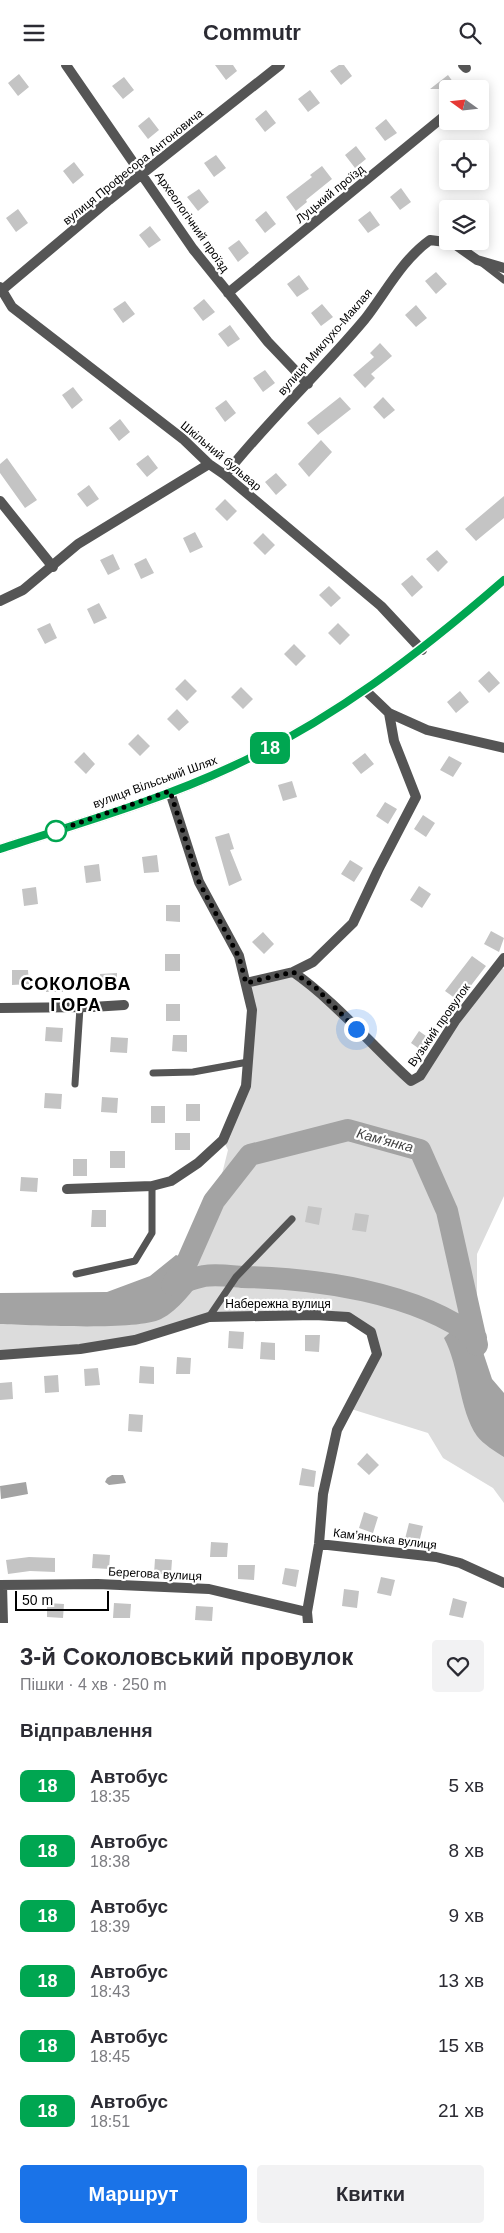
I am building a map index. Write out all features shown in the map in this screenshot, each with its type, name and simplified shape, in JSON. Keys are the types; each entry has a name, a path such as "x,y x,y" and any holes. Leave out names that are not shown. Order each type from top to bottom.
{"street":[{"name":"Археологічний проїзд","path":"66,65 193,249 268,342 308,384"},
{"name":"вулиця Професора Антоновича","path":"1,289 280,65"},
{"name":"Луцький проїзд","path":"228,293 439,120"},
{"name":"вулиця Миклухо-Маклая","path":"225,475 251,442 308,384 365,318 414,251 430,240 453,243 477,260 503,269"},
{"name":"Шкільний бульвар","path":"1,289 12,307 183,439 209,464 225,475 381,606 422,650"},
{"path":"0,601 23,590 53,567 78,544 209,464"},
{"path":"0,501 53,567"},
{"name":"вулиця Вільський Шлях","path":"0,849 170,791 253,757 366,691 422,650 504,580"},
{"path":"366,691 389,713 427,730 504,748"},
{"path":"246,983 293,972 313,962 353,923 416,797 394,741 389,713"},
{"path":"67,1189 152,1186 171,1181 198,1163 223,1140 246,1087 252,1009 246,983 239,957 199,882 170,791"},
{"name":"Вузький провулок","path":"293,972 316,988 376,1049 411,1081 420,1076 454,1021 504,958"},
{"path":"0,1008 80,1008 124,1005"},
{"name":"Набережна вулиця","path":"0,1355 80,1349 134,1340 209,1317 315,1315 348,1317 371,1333 377,1354 337,1430 323,1494 319,1544 307,1612 308,1623"},
{"name":"Камʼянська вулиця","path":"319,1544 436,1557 460,1563 504,1583"},
{"name":"Берегова вулиця","path":"1,1585 98,1584 208,1589 307,1612"},
{"path":"1,1585 3,1623"}],"lane":[{"path":"477,260 504,279"},
{"path":"75,1084 80,1008"},
{"path":"153,1073 193,1072 248,1062"},
{"path":"76,1274 135,1261 152,1233 152,1186"},
{"path":"209,1317 236,1277 292,1219"}],"shaded area":[{"path":"498,966 504,969 504,1196 477,1254 477,1299 468,1305 476,1350 504,1433 504,1503 493,1488 443,1458 428,1433 348,1408 377,1354 371,1332 348,1317 209,1317 135,1340 0,1355 0,1314 171,1285 188,1260 214,1201 211,1218 228,1150 223,1140 246,1087 252,1010 246,983 293,972 411,1081"},
{"path":"176,1255 188,1260 205,1276 179,1305 161,1319 149,1323 108,1326 0,1324 0,1293 107,1292 150,1276"},
{"path":"476,1313 483,1352 492,1379 504,1393 504,1457 483,1442 471,1426 466,1414 453,1362 444,1338 465,1318"},
{"path":"112,1475 123,1475 126,1483 109,1485 105,1482"},
{"path":"26,1482 28,1494 1,1499 0,1486"}],"building":[{"path":"215,65 233,65 237,71 226,80"},
{"path":"339,65 344,65 352,76 341,85 330,71"},
{"path":"19,74 29,87 18,96 8,83"},
{"path":"448,75 452,80 442,80"},
{"path":"124,77 134,90 123,99 112,86"},
{"path":"439,82 439,89 430,89"},
{"path":"310,90 320,103 308,112 298,99"},
{"path":"266,110 276,123 265,132 255,119"},
{"path":"149,117 159,130 148,139 138,126"},
{"path":"386,119 397,133 385,141 375,128"},
{"path":"356,146 366,159 355,168 345,155"},
{"path":"216,155 226,168 214,177 204,163"},
{"path":"74,162 84,175 73,184 63,171"},
{"path":"322,166 332,179 306,200 307,202 296,211 286,197 312,177 310,175"},
{"path":"401,188 411,202 400,210 390,197"},
{"path":"199,189 209,202 198,211 187,197"},
{"path":"18,209 28,223 16,232 6,218"},
{"path":"266,211 276,224 265,233 255,220"},
{"path":"370,211 380,225 368,233 358,220"},
{"path":"150,226 161,240 149,248 139,235"},
{"path":"239,240 249,253 238,262 228,248"},
{"path":"436,272 447,284 436,294 425,281"},
{"path":"299,275 309,289 297,297 287,284"},
{"path":"204,299 215,312 203,321 193,308"},
{"path":"125,301 135,314 123,323 113,309"},
{"path":"322,304 333,317 321,326 311,313"},
{"path":"416,305 427,318 416,327 405,315"},
{"path":"230,325 240,339 228,347 218,334"},
{"path":"380,343 392,356 371,374 375,378 365,388 353,375 374,357 370,353"},
{"path":"265,370 275,383 263,392 253,378"},
{"path":"73,387 83,400 72,409 62,395"},
{"path":"340,397 351,409 318,435 307,423"},
{"path":"383,397 395,410 384,419 373,407"},
{"path":"226,400 236,413 225,422 215,408"},
{"path":"120,419 130,432 119,441 109,428"},
{"path":"321,440 332,452 309,477 298,464"},
{"path":"148,455 158,468 147,477 136,464"},
{"path":"7,458 37,500 25,508 0,473 0,464"},
{"path":"276,473 287,485 276,495 265,482"},
{"path":"89,485 99,499 87,507 77,494"},
{"path":"504,496 504,518 476,541 465,529"},
{"path":"225,499 237,511 227,521 215,509"},
{"path":"195,532 203,547 190,553 183,538"},
{"path":"263,533 275,545 265,555 253,543"},
{"path":"437,550 448,562 438,572 426,559"},
{"path":"113,554 120,569 108,575 100,560"},
{"path":"146,558 154,573 141,579 134,564"},
{"path":"412,575 423,587 412,597 401,584"},
{"path":"329,586 341,598 331,607 319,595"},
{"path":"99,603 107,618 94,624 87,609"},
{"path":"50,623 57,638 45,644 37,629"},
{"path":"338,623 350,635 340,645 328,633"},
{"path":"294,644 306,656 296,666 284,654"},
{"path":"489,671 500,683 489,693 478,681"},
{"path":"185,679 197,691 187,701 175,689"},
{"path":"241,687 253,699 243,709 231,697"},
{"path":"460,691 469,702 456,713 447,702"},
{"path":"177,709 189,722 179,731 167,719"},
{"path":"138,734 150,746 140,756 128,744"},
{"path":"84,752 95,764 86,774 74,762"},
{"path":"365,753 374,764 361,774 352,763"},
{"path":"449,756 462,763 453,777 440,770"},
{"path":"292,781 297,797 283,801 278,785"},
{"path":"385,802 397,809 388,824 376,816"},
{"path":"423,815 435,823 426,837 414,829"},
{"path":"229,833 234,849 230,850 242,880 229,886 215,837"},
{"path":"157,855 159,872 144,873 142,857"},
{"path":"350,860 363,868 354,882 341,874"},
{"path":"99,864 101,881 86,883 84,866"},
{"path":"419,886 431,894 422,908 410,900"},
{"path":"36,887 38,904 24,906 22,889"},
{"path":"166,905 180,905 180,922 166,921"},
{"path":"491,931 504,938 499,952 484,944"},
{"path":"263,932 274,944 264,954 252,942"},
{"path":"165,954 180,954 180,971 165,971"},
{"path":"472,956 486,966 459,1001 445,991"},
{"path":"12,970 28,970 29,984 12,985"},
{"path":"117,973 117,988 100,988 100,974"},
{"path":"62,977 63,992 46,992 45,978"},
{"path":"166,1004 180,1004 180,1021 166,1021"},
{"path":"46,1027 63,1028 62,1042 45,1041"},
{"path":"419,1031 433,1041 425,1053 411,1043"},
{"path":"173,1035 187,1035 187,1052 172,1051"},
{"path":"111,1037 128,1038 127,1053 110,1052"},
{"path":"45,1093 62,1094 61,1109 44,1108"},
{"path":"102,1097 118,1098 117,1113 101,1112"},
{"path":"186,1104 200,1104 200,1121 186,1121"},
{"path":"151,1106 165,1106 165,1123 151,1123"},
{"path":"175,1133 190,1133 190,1150 175,1150"},
{"path":"110,1151 125,1151 125,1168 110,1168"},
{"path":"73,1159 87,1159 87,1176 73,1176"},
{"path":"21,1177 38,1178 37,1192 20,1191"},
{"path":"308,1206 322,1208 319,1225 305,1222"},
{"path":"92,1210 106,1210 106,1227 91,1227"},
{"path":"355,1213 369,1215 366,1232 352,1230"},
{"path":"229,1331 244,1332 243,1349 228,1348"},
{"path":"305,1335 320,1335 319,1352 305,1351"},
{"path":"261,1342 275,1343 275,1360 260,1359"},
{"path":"177,1357 191,1358 190,1374 176,1374"},
{"path":"140,1366 154,1367 154,1384 139,1383"},
{"path":"98,1368 100,1385 85,1386 84,1369"},
{"path":"58,1375 59,1392 45,1393 44,1376"},
{"path":"12,1382 13,1399 0,1400 0,1383"},
{"path":"129,1414 143,1415 142,1432 128,1431"},
{"path":"367,1453 379,1465 369,1475 357,1464"},
{"path":"302,1468 316,1471 314,1487 299,1485"},
{"path":"364,1512 378,1517 373,1533 359,1528"},
{"path":"409,1523 423,1526 419,1543 405,1539"},
{"path":"211,1542 228,1543 227,1557 210,1557"},
{"path":"93,1554 110,1555 109,1569 92,1568"},
{"path":"29,1557 55,1558 55,1572 30,1571 8,1574 6,1560"},
{"path":"155,1559 172,1560 171,1574 154,1574"},
{"path":"238,1565 255,1565 254,1580 238,1579"},
{"path":"285,1568 299,1570 296,1587 282,1584"},
{"path":"381,1577 395,1580 391,1596 377,1593"},
{"path":"344,1589 359,1591 357,1608 342,1606"},
{"path":"453,1598 467,1602 463,1618 449,1615"},
{"path":"47,1603 64,1604 63,1618 47,1617"},
{"path":"114,1603 131,1604 130,1618 113,1618"},
{"path":"196,1606 213,1607 212,1621 195,1620"}],"waterway":[{"name":"Кам'янка","path":"172,1285 188,1260 214,1201 250,1155 348,1130 420,1150 447,1211 477,1345"},
{"name":"Кам'янка","path":"175,1285 213,1275 301,1280 333,1285 395,1299 425,1309 452,1322 476,1338"}],"bus line":[{"name":"18","path":"0,849 194,783 241,763 290,737 366,691 422,650 504,580"}],"district":[{"name":"СОКОЛОВА ГОРА","path":"76,994"}],"route":[{"path":"56,831 170,791 176,815 199,882 239,957 246,983 293,972 316,988 356,1029"}]}
